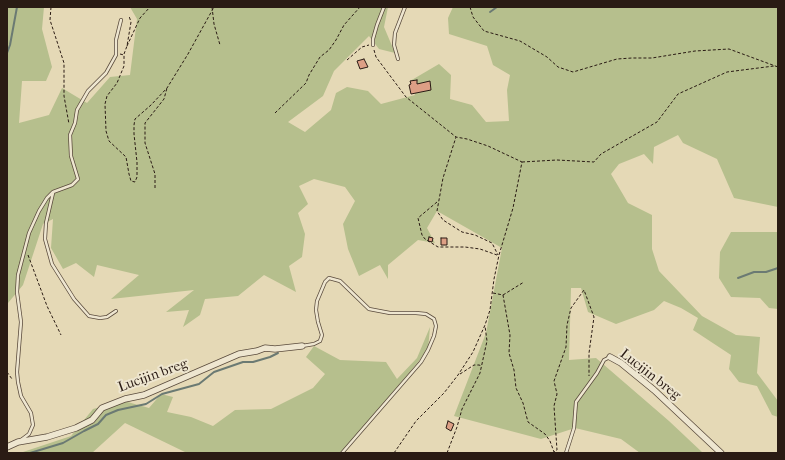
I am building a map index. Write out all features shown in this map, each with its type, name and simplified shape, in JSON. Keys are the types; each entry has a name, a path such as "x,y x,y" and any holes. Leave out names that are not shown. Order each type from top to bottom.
{"street":[{"name":"Lucijin breg","path":"7,447 18,442 47,437 76,428 92,420 102,408 125,399 144,395 239,354 265,348 275,349 302,346"},
{"name":"Lucijin breg","path":"610,357 621,363 654,390 721,453"}],"lane":[{"path":"373,44 373,39 384,7"},
{"path":"398,59 394,44 395,34 404,7"},
{"name":"Lucijin breg","path":"18,442 29,434 33,425 31,413 20,396 17,372 20,322 18,275 26,245 39,211 47,198 54,192 72,185 78,179 71,156 70,135 78,110 88,91 106,73 116,55 116,40 121,20"},
{"path":"54,192 54,197 46,223 45,239 52,264 74,298 89,316 100,318 107,317 116,310"},
{"path":"302,346 314,344 320,341 322,335 316,310 317,301 325,282 329,278 340,281 369,309 390,313 426,314 434,319 436,326 434,336 421,362 342,453"},
{"name":"Lucijin breg","path":"566,453 574,428 576,402 591,382 604,360 610,357"}],"path":[{"path":"51,7 50,20 64,63 64,96 70,135"},
{"path":"150,7 140,18 127,46 124,55 124,66 117,83 107,96 105,104 106,131 109,141 126,157 131,181 135,182 137,177 134,134 135,119 167,88 188,54 213,8"},
{"path":"275,112 306,83 320,57 329,50 344,25 360,7"},
{"path":"470,7 473,17 484,32 520,41 548,57 558,67 572,72 617,60 652,58 695,51 729,49 778,67"},
{"path":"213,8 214,24 220,44"},
{"path":"127,46 131,22 129,16"},
{"path":"347,60 362,47 373,44 376,57 406,97 456,137 488,146 522,162 557,160 594,162 601,154 657,122 678,94 727,72 774,66"},
{"path":"116,55 124,55"},
{"path":"155,188 155,174 146,143 145,123 164,99 167,88"},
{"path":"456,137 447,163 437,212 443,220 462,232 475,235 492,243 499,255"},
{"path":"394,453 416,421 444,393 458,375 473,352 485,325 490,310 494,278 499,255 513,208 522,162"},
{"path":"438,202 418,218 422,235 425,239 438,247 465,247 480,249 499,255"},
{"path":"26,245 38,285 61,335"},
{"path":"492,293 503,295 524,282"},
{"path":"554,453 557,450 554,406 556,394 554,380 566,347 567,325 571,308 584,290 594,317 588,361 588,375 591,382"},
{"path":"503,295 510,335 509,353 514,370 516,388 523,403 528,422 544,434 550,441 554,453"},
{"path":"447,453 462,409 482,367 487,341 485,325"},
{"path":"458,375 474,365 479,365 482,367"},
{"path":"7,372 12,379 18,382"}],"green space":[{"path":"7,7 44,7 42,29 52,67 46,81 22,81 19,123 49,115 62,88 87,103 110,77 130,75 137,19 130,7 388,7 384,27 395,53 379,49 369,36 334,71 323,96 288,122 305,132 331,110 336,93 347,87 368,91 381,104 415,95 410,81 439,64 451,75 450,99 472,105 486,122 509,121 507,90 510,75 493,65 487,46 449,34 448,18 453,7 778,7 778,207 734,198 717,159 683,143 678,135 654,147 653,164 644,154 619,164 611,174 628,203 652,215 652,249 659,271 702,316 736,335 760,337 757,373 778,401 778,417 772,415 757,386 739,382 729,369 731,355 693,330 698,318 681,308 664,301 654,310 616,324 588,312 581,288 571,288 569,360 596,358 669,421 703,453 640,453 621,439 575,428 541,439 454,416 486,333 502,248 437,211 427,228 435,243 418,240 388,265 388,279 380,265 359,276 348,249 343,224 355,201 345,187 314,179 299,186 308,204 298,213 305,234 302,257 289,266 296,292 264,275 238,296 205,299 200,315 183,327 189,310 166,312 194,290 111,299 139,275 97,265 94,277 76,263 63,269 51,248 53,219 43,224 23,285 8,303"},
{"path":"731,232 778,232 778,309 769,308 760,298 731,297 719,278 720,252"},
{"path":"430,327 428,350 343,453 187,453 125,423 92,453 20,453 71,436 93,409 124,401 149,408 161,394 173,397 167,412 191,417 213,426 235,410 271,409 313,388 325,374 306,357 314,346 340,360 386,362 397,379 417,358"}],"building":[{"path":"364,59 368,67 360,69 357,61"},
{"path":"417,80 417,84 430,81 431,90 411,94 409,85 411,84 410,81"},
{"path":"429,237 433,238 432,242 428,241"},
{"path":"441,238 447,238 447,245 441,245"},
{"path":"448,421 454,424 451,431 446,428"}],"waterway":[{"path":"7,53 10,45 17,7"},
{"path":"490,12 497,7"},
{"path":"738,278 754,272 766,272 778,268"},
{"path":"30,453 63,443 98,424 106,415 118,410 146,404 162,394 199,384 214,372 243,362 253,362 270,357 278,353"}]}
